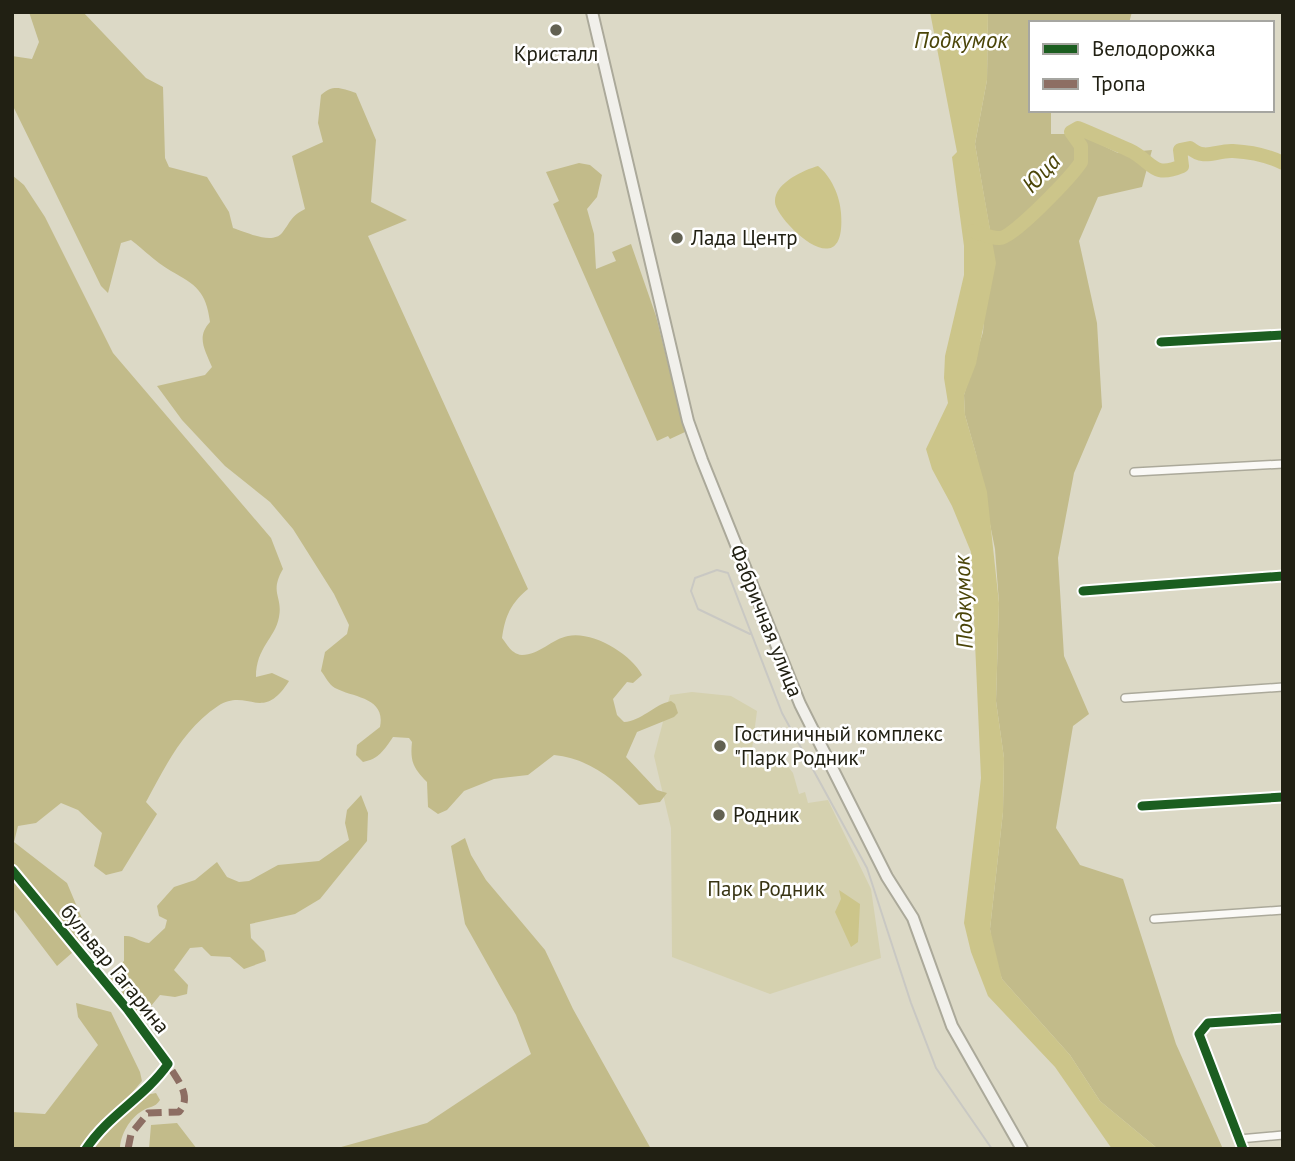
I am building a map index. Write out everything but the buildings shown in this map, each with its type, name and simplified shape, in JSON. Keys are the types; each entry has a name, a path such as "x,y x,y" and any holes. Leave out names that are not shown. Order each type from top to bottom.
{"main road":[{"name":"Фабричная улица","path":"592,12 688,421 736,550 800,704 887,877 923,938 941,1001 952,1026 1022,1149"}],"street":[{"path":"1161,342 1283,335"},
{"path":"1134,472 1283,464"},
{"path":"1083,591 1283,576"},
{"path":"1125,698 1283,687"},
{"path":"1142,806 1283,797"},
{"name":"бульвар Гагарина","path":"12,870 128,1010 168,1064 152,1086 132,1099 86,1149"},
{"path":"1154,919 1283,911"},
{"path":"1242,1149 1199,1034 1208,1023 1283,1018"},
{"path":"1239,1139 1283,1135"}],"green space":[{"name":"Парк Родник","path":"692,692 731,696 757,711 751,757 783,760 793,773 799,794 805,792 808,803 828,800 871,889 881,958 770,994 672,957 671,828 654,756 670,695"}],"shaded area":[{"path":"29,12 83,12 146,78 163,87 165,158 169,167 207,177 229,212 233,228 266,238 278,236 294,217 305,209 292,156 323,142 318,123 321,95 333,88 356,93 376,140 371,202 407,220 368,236 528,589 510,610 502,638 508,647 522,655 562,638 578,635 600,641 620,652 642,675 633,683 627,682 613,699 617,715 624,722 636,719 665,703 671,701 675,704 678,713 674,717 637,732 626,757 657,790 667,793 660,802 639,805 591,766 554,755 528,775 494,779 464,791 447,810 438,814 428,807 427,782 414,764 412,742 409,738 393,737 381,753 369,761 363,762 356,755 357,745 380,727 381,717 373,704 335,688 321,671 325,652 347,634 349,625 334,594 293,529 270,502 225,466 182,420 157,386 205,375 212,367 203,344 203,333 210,322 206,303 193,285 131,240 121,243 108,293 101,286 12,104 12,56 32,59 39,42"},
{"path":"988,12 1132,12 1130,21 1029,21 1029,112 1051,112 1051,134 1079,134 1118,153 1152,150 1142,187 1098,197 1079,241 1097,323 1102,407 1074,473 1058,558 1064,656 1089,714 1073,726 1056,828 1080,865 1123,879 1176,1044 1223,1149 1158,1149 1100,1101 1070,1055 1002,979 994,955 990,929 1003,812 1004,758 996,701 999,603 995,549 976,454 965,415 964,395 983,332 991,236 975,144 987,80"},
{"path":"579,163 590,165 602,175 597,197 587,209 594,234 596,269 616,261 612,252 631,244 656,316 685,432 670,439 668,436 657,441 553,204 559,201 546,172"},
{"path":"12,175 24,185 45,217 113,353 271,538 283,569 277,584 280,610 277,625 259,658 256,677 272,673 289,681 279,694 263,703 238,700 218,706 185,737 146,802 157,814 122,871 106,875 94,866 102,833 78,810 61,803 36,823 18,826 14,842 67,883 86,928 81,945 57,966 12,907"},
{"path":"361,795 368,813 367,841 320,899 295,914 250,924 251,938 264,951 266,961 244,969 230,957 211,956 202,947 190,948 174,970 188,985 187,994 175,997 160,995 151,1006 135,1015 106,976 124,961 124,936 149,943 165,928 167,920 159,916 157,906 174,887 195,880 217,862 227,877 239,882 249,881 278,865 319,861 349,840 345,823 347,810"},
{"path":"465,838 471,855 486,880 545,950 573,1009 651,1149 334,1149 427,1123 531,1054 516,1015 465,924 451,846"},
{"path":"76,1003 111,1012 140,1072 142,1081 119,1108 116,1119 119,1121 140,1096 156,1093 160,1100 130,1122 120,1149 12,1149 12,1112 45,1114 98,1045 78,1017"},
{"path":"177,1123 197,1149 149,1149 151,1125"}],"water":[{"name":"Подкумок","path":"930,12 988,12 987,80 975,144 996,263 976,364 964,395 965,415 987,492 999,603 996,701 1004,758 1003,812 990,929 1002,979 1070,1055 1100,1101 1158,1149 1112,1149 1055,1067 988,996 971,952 964,923 981,778 971,552 952,506 932,469 926,449 948,403 944,378 945,356 964,275 964,246 952,157 957,152"},
{"path":"818,166 827,175 839,200 840,236 833,247 823,248 797,234 778,211 775,202 784,183"},
{"path":"839,890 860,904 858,942 851,947 835,912 841,899"}],"waterway":[{"name":"Юца","path":"973,231 1000,238 1017,228 1042,205 1081,162 1081,146 1071,132 1078,128 1137,154 1158,170 1182,166 1180,150 1190,148 1201,154 1227,151 1252,153 1283,163"}],"tram line":[{"path":"750,634 698,609 691,591 695,578 717,570 728,573 782,713 867,868 911,1003 936,1068 992,1149"}],"marked path":[{"path":"128,1149 131,1134 148,1113 179,1112 183,1106 182,1088 168,1064"}],"cycle path":[{"path":"1161,342 1283,335"},
{"path":"1083,591 1283,576"},
{"path":"1142,806 1283,797"},
{"path":"12,870 128,1010 168,1064 149,1086 105,1126 86,1149"},
{"path":"1243,1149 1199,1034 1208,1023 1283,1018"}],"place":[{"name":"Кристалл","path":"556,30"},
{"name":"Лада Центр","path":"677,238"},
{"name":"Гостиничный комплекс \"Парк Родник\"","path":"720,746"},
{"name":"Родник","path":"719,815"}]}
